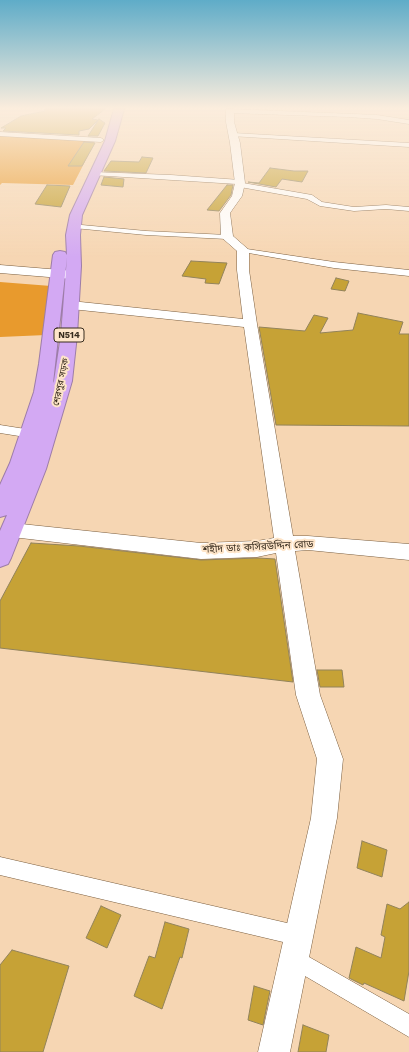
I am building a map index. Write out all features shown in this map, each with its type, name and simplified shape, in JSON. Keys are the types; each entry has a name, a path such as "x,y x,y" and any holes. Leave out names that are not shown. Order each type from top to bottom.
{"highway":[{"name":"শেরপুর সড়ক","path":"0,558 36,469 63,381 71,305 66,274 62,230 67,210 80,178 90,158"},
{"name":"শেরপুর সড়ক","path":"0,509 20,463 28,434 43,392 74,226 81,200 102,158"}],"street":[{"path":"236,158 240,184 237,196 225,213 243,270 250,324 308,695 330,759 324,818 274,1052"},
{"path":"94,174 179,177 240,184 309,197 320,204 354,209 386,207 409,209"},
{"path":"74,226 235,244 334,265 409,273"},
{"path":"0,269 66,274"},
{"path":"71,305 250,324"},
{"path":"0,429 28,434 47,435"},
{"name":"শহীদ ডাঃ কসিরউদ্দিন রোড","path":"12,530 200,550 257,550 284,544 308,543 409,552"},
{"path":"0,866 300,936"},
{"path":"295,959 409,1026"}],"shaded area":[{"path":"0,158 87,158 73,185 2,183 0,185"},
{"path":"0,282 51,286 46,335 0,337"}],"building":[{"path":"73,158 86,158 82,166 68,166"},
{"path":"141,158 153,158 146,173 104,171 111,161 139,162"},
{"path":"270,168 308,171 302,182 282,179 276,187 248,182 259,183"},
{"path":"104,177 124,179 123,187 101,185"},
{"path":"47,185 70,186 61,207 35,204"},
{"path":"227,185 233,185 231,195 219,211 207,210"},
{"path":"191,261 227,263 219,284 205,283 206,279 182,276"},
{"path":"336,278 349,281 345,291 331,289"},
{"path":"358,313 403,322 399,334 409,334 409,426 276,425 259,327 305,331 314,315 328,318 320,333 353,330"},
{"path":"31,543 79,546 201,560 259,558 275,559 293,682 0,648 0,601"},
{"path":"317,670 342,670 344,687 320,687"},
{"path":"362,841 387,850 382,877 357,868"},
{"path":"409,902 409,971 404,1001 349,978 356,947 381,958 385,937 381,935 387,904 400,909"},
{"path":"101,906 121,915 107,948 86,938"},
{"path":"165,922 189,929 182,958 180,957 162,1009 134,996 149,956 155,958"},
{"path":"12,950 69,966 43,1052 0,1052 0,965"},
{"path":"254,986 270,991 263,1025 248,1020"},
{"path":"303,1025 329,1035 326,1052 298,1052"}]}
